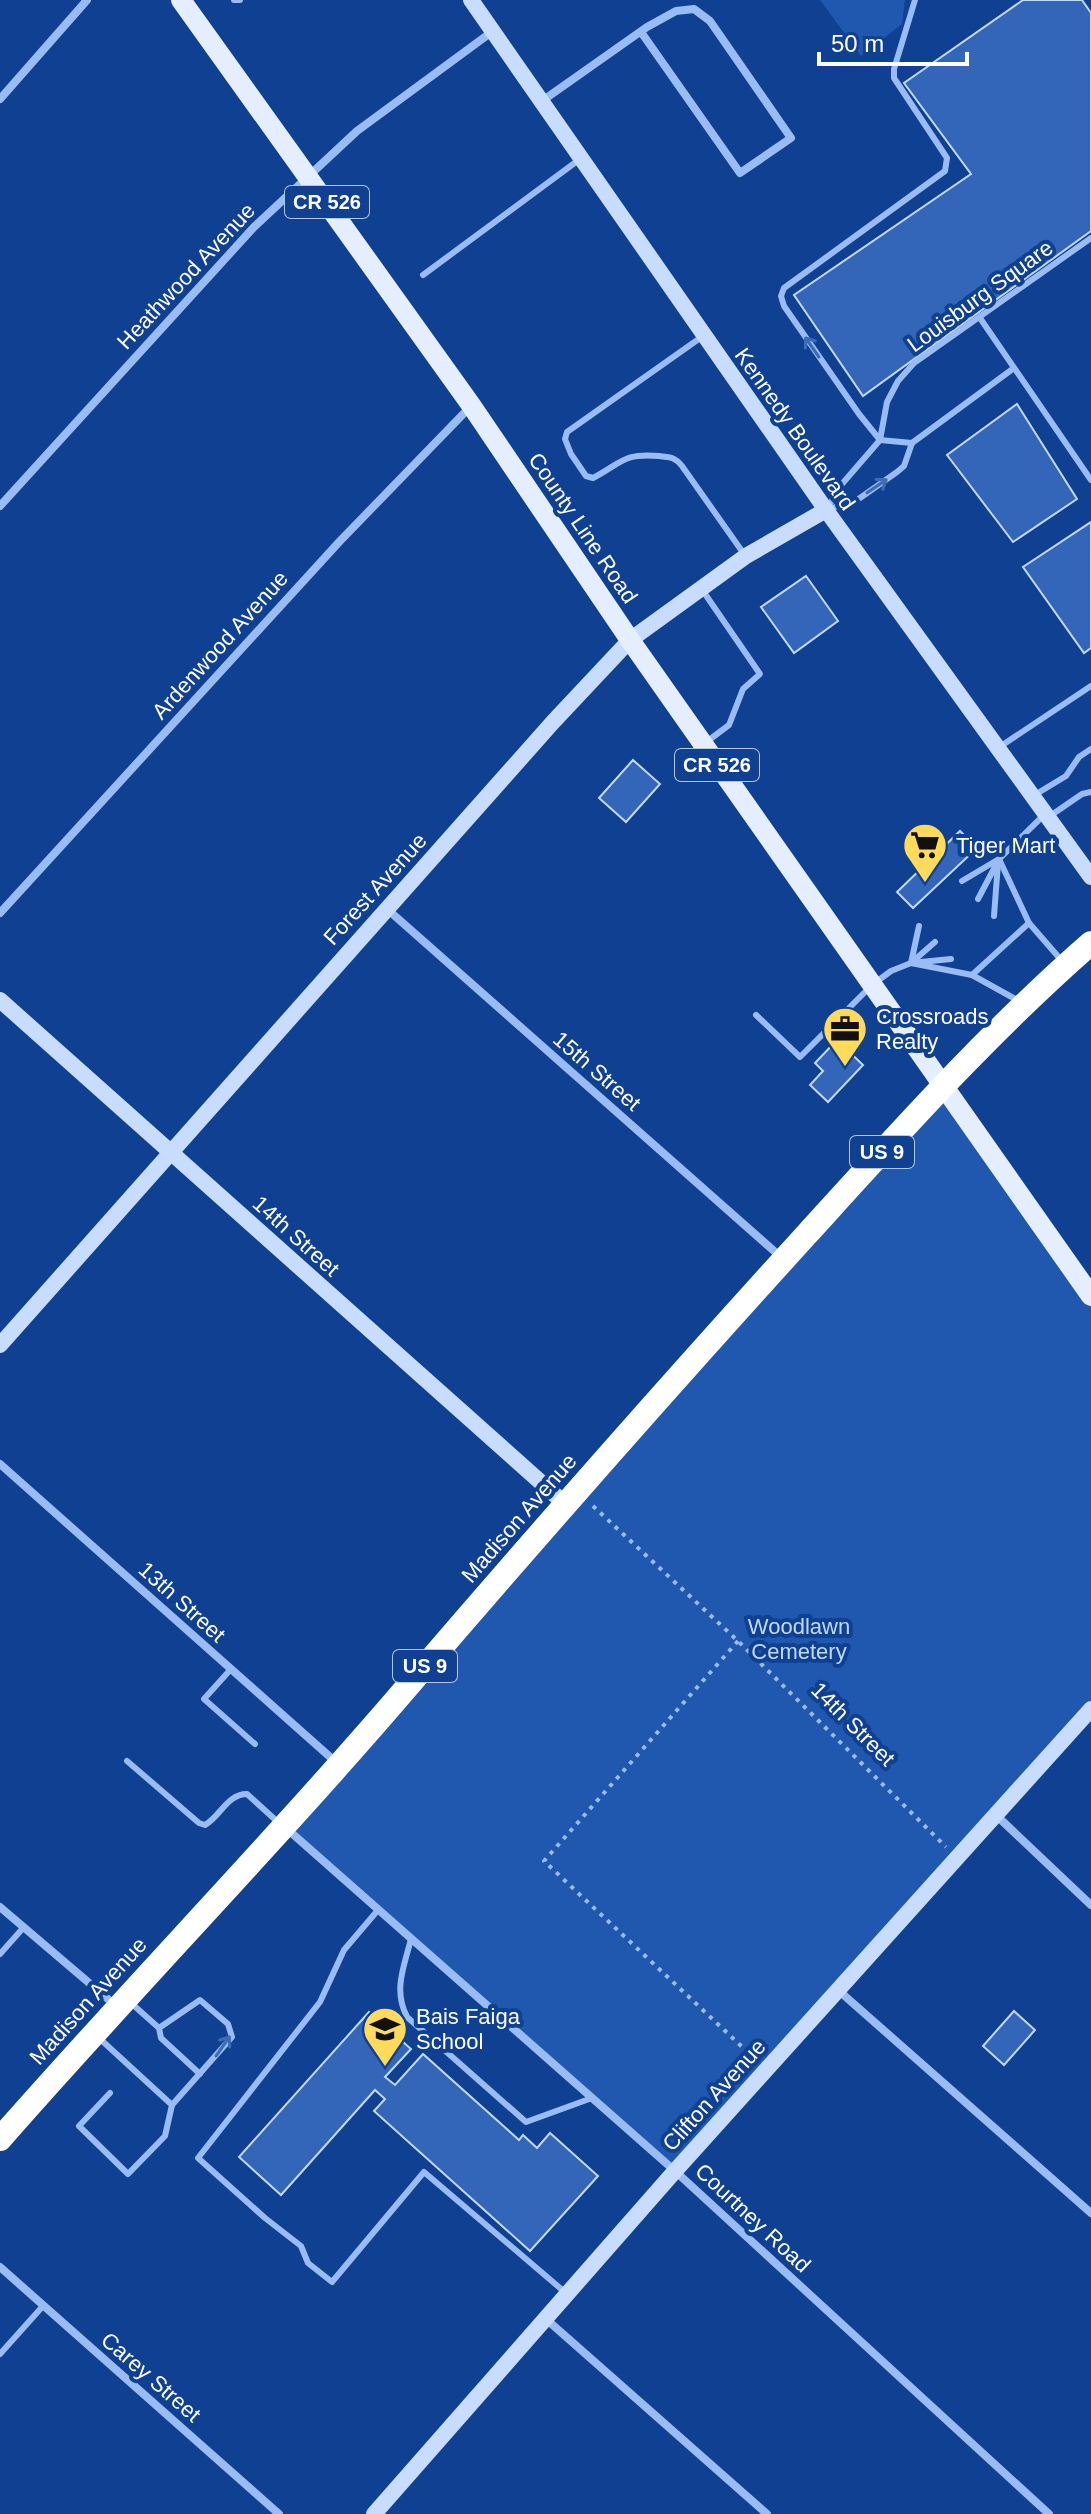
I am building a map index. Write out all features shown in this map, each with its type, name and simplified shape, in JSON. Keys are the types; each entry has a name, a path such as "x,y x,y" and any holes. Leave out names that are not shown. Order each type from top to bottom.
{"highway":[{"name":"Madison Avenue","path":"0,2139 121,2002 340,1766 570,1497 784,1260 944,1085 1091,943"}],"main road":[{"name":"County Line Road","path":"181,0 471,405 630,640 944,1085"},
{"name":"CR 526","path":"944,1085 1088,1285"}],"street":[{"path":"0,99 87,0"},
{"name":"Kennedy Boulevard","path":"471,0 826,510 996,750 1091,877"},
{"path":"541,102 641,32 676,11 694,9 710,21 791,138 740,173 641,32"},
{"name":"Heathwood Avenue","path":"0,506 254,227 357,131 493,31"},
{"name":"Ardenwood Avenue","path":"0,913 340,541 471,405"},
{"name":"Forest Avenue","path":"0,1345 553,722 630,640 746,556 826,510"},
{"name":"15th Street","path":"386,909 784,1260"},
{"name":"14th Street","path":"0,1000 170,1152 570,1497"},
{"name":"13th Street","path":"0,1464 340,1766"},
{"name":"Clifton Avenue","path":"374,2514 675,2171 1091,1709"},
{"path":"997,1816 1091,1905"},
{"name":"Courtney Road","path":"283,1826 675,2171 1049,2514"},
{"path":"0,1907 121,2002"},
{"path":"838,1990 1091,2213"},
{"name":"Carey Street","path":"0,2267 279,2514"},
{"path":"546,2318 767,2514"}],"lane":[{"path":"912,443 880,440 841,389 784,306 781,296 784,288 945,171 947,158 894,78 915,0"},
{"path":"423,275 580,159"},
{"name":"Louisburg Square","path":"826,510 842,484 880,440 887,402 898,381 914,363 1091,238"},
{"path":"980,318 1091,480"},
{"path":"703,336 567,432 565,439 586,476 593,478 630,456 672,457 682,466 746,556"},
{"path":"826,510 860,498 897,472 904,466 912,443 1014,368"},
{"path":"701,588 760,674 743,689 729,725 703,744"},
{"path":"996,750 1091,686"},
{"path":"1033,797 1066,776 1074,762 1091,749"},
{"path":"962,881 999,859 1047,815 1091,792"},
{"path":"978,899 999,859"},
{"path":"994,916 999,859"},
{"path":"999,859 1029,923 1065,965"},
{"path":"972,975 1029,923"},
{"path":"911,963 919,926"},
{"path":"911,963 935,942"},
{"path":"756,1015 800,1057 872,985 891,971 911,963 951,959"},
{"path":"911,963 972,975 1026,1004"},
{"path":"231,1669 204,1699 255,1744"},
{"path":"127,1761 199,1823 210,1823 231,1800 239,1794 247,1794 283,1826"},
{"path":"378,1910 344,1950 320,2002 198,2158 301,2246 308,2263 332,2282 424,2172 567,2294"},
{"path":"0,1954 24,1927"},
{"path":"411,1939 398,1991 407,2017 526,2122 592,2098"},
{"path":"110,2093 79,2126 128,2174 165,2136 172,2105 232,2037 228,2024 200,2000 159,2028"},
{"path":"121,2002 159,2028 161,2038 200,2074"},
{"path":"93,2033 172,2105"},
{"path":"0,2354 43,2306"}],"path":[{"name":"14th Street","path":"570,1497 738,1641 958,1858"},
{"path":"738,1641 544,1861 767,2070"}],"green space":[{"path":"820,0 905,0 902,24 861,56"},
{"name":"Woodlawn Cemetery","path":"944,1085 1091,1296 1091,1709 675,2171 283,1826"}],"building":[{"path":"1023,0 1082,0 1091,13 1091,231 863,396 794,295 971,174 904,83"},
{"path":"1017,404 1077,499 1013,542 947,455"},
{"path":"1091,522 1091,648 1084,653 1023,567"},
{"path":"806,576 838,621 794,653 761,607"},
{"path":"633,760 660,784 626,822 599,798"},
{"path":"960,831 977,848 913,908 897,892"},
{"path":"837,1040 863,1065 828,1102 810,1085 823,1071 815,1063"},
{"path":"1014,2011 1035,2030 1004,2065 983,2046"},
{"path":"369,2012 411,2049 385,2077 395,2085 423,2054 519,2140 523,2135 537,2148 550,2133 598,2176 530,2251 374,2111 385,2099 375,2090 281,2195 239,2157"}],"place":[{"name":"Tiger Mart","path":"925,884"},
{"name":"Crossroads Realty","path":"845,1068"},
{"name":"Bais Faiga School","path":"385,2068"}]}
